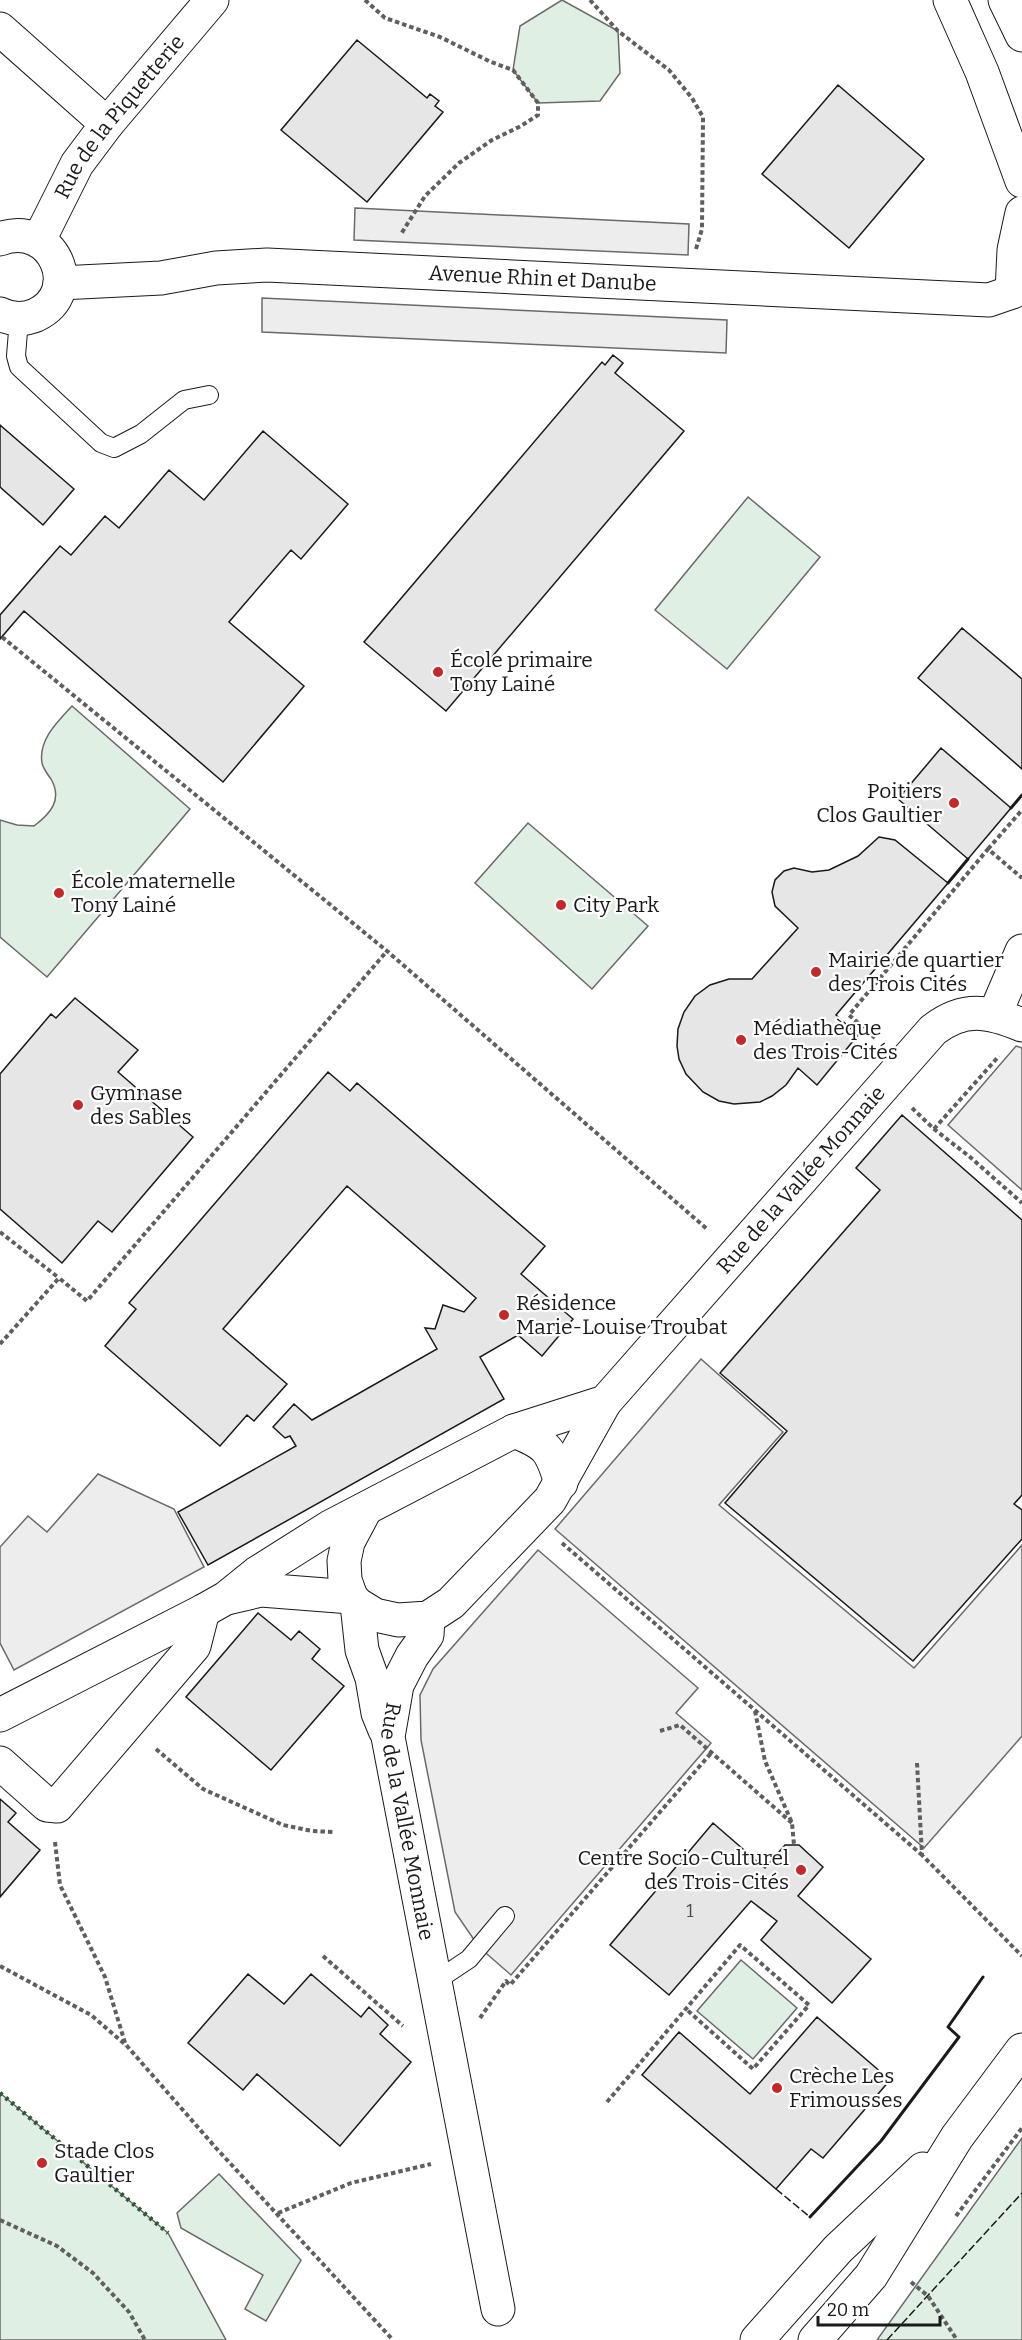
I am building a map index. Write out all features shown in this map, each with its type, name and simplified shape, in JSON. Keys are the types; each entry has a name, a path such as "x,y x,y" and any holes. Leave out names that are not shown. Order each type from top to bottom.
{"street":[{"name":"Rue de la Piquetterie","path":"39,240 77,164 107,124 212,0"},
{"path":"950,0 982,72 1022,181"},
{"path":"1005,0 1022,35"},
{"path":"0,29 107,124"},
{"path":"1017,297 1014,250 1022,213"},
{"path":"0,239 14,235 39,240 56,259 60,271 57,294 42,312 31,318 10,317"},
{"name":"Avenue Rhin et Danube","path":"60,283 161,278 216,268 267,265 989,300 1017,297"},
{"path":"1008,1019 1022,951"},
{"name":"Rue de la Vallée Monnaie","path":"498,2309 388,1737 397,1685 412,1656 427,1635 428,1618 451,1604 550,1500 605,1402 933,1030 945,1021 978,1013 1008,1019"},
{"path":"0,1715 214,1604 257,1573 330,1527 514,1431 605,1402"},
{"path":"514,1431 537,1440 554,1459 561,1483"},
{"path":"365,1510 348,1542 344,1561 345,1580 354,1601 362,1650 372,1678 378,1713 388,1737"},
{"path":"0,1763 47,1805 57,1806 194,1646 214,1604 261,1590 354,1601 375,1615 398,1620 428,1618"},
{"path":"815,2340 871,2276 957,2137 1022,2050"},
{"path":"757,2340 838,2249 957,2137"}],"lane":[{"path":"10,317 19,367 101,443 114,448 126,443 184,400 209,395"},
{"path":"436,1981 469,1959 505,1916"}],"path":[{"path":"365,0 385,18 440,37 513,70 538,103 538,115 492,140 459,164 425,196 401,233 368,269"},
{"path":"590,0 618,31 669,70 692,98 703,117 702,229 695,253 692,285"},
{"path":"2,637 387,951 735,1253"},
{"path":"1022,810 849,1016 905,1062 911,1107 934,1130 970,1157 1022,1203"},
{"path":"988,849 1022,878"},
{"path":"0,1232 87,1301 387,951"},
{"path":"934,1130 1000,1055"},
{"path":"0,1344 59,1278"},
{"path":"533,1519 922,1855 1022,1956"},
{"path":"754,1710 765,1761 792,1823 794,1845"},
{"path":"128,1723 202,1789 283,1825 312,1831 333,1832"},
{"path":"660,1731 680,1725 792,1823"},
{"path":"917,1763 922,1855"},
{"path":"57,1806 55,1846 60,1885 105,1977 127,2046"},
{"path":"607,2102 740,1945 808,2005 753,2068 686,2009"},
{"path":"0,1966 91,2015 127,2046 216,2148 393,2340"},
{"path":"278,2213 351,2183 468,2154"},
{"path":"0,2220 57,2246 93,2273 129,2312 145,2340"},
{"path":"908,2280 928,2296 957,2340"}],"green space":[{"path":"562,0 618,31 620,73 600,101 538,103 513,70 520,26"},
{"path":"748,497 820,557 727,669 655,610"},
{"name":"École maternelle Tony Lainé","path":"72,706 190,809 47,977 0,937 0,820 17,825 34,826 50,811 56,794 42,763 43,746 50,732"},
{"name":"City Park","path":"528,823 648,926 592,989 475,883"},
{"path":"741,1960 797,2008 753,2059 697,2011"},
{"name":"Stade Clos Gaultier","path":"0,2093 168,2233 226,2340 0,2340"},
{"path":"1022,2138 1022,2340 877,2340"},
{"path":"219,2174 301,2260 266,2321 245,2309 263,2275 181,2228 177,2213"}],"shaded area":[{"path":"355,208 689,224 688,255 354,240"},
{"path":"262,298 727,320 726,353 262,332"},
{"path":"1016,1046 1022,1048 1022,1190 948,1125"},
{"path":"701,1359 783,1432 719,1505 914,1668 1022,1545 1022,1736 924,1848 555,1529"},
{"path":"98,1474 174,1509 204,1567 14,1670 0,1643 0,1547 28,1516 47,1532"},
{"path":"538,1550 698,1688 676,1713 711,1743 511,1975 479,1947 455,1912 421,1740 420,1695 433,1669"}],"building":[{"path":"357,40 427,98 430,94 439,101 435,106 443,112 367,202 281,130"},
{"path":"838,85 924,159 849,248 762,174"},
{"path":"613,355 623,363 615,373 684,431 446,711 364,642 602,362 605,365"},
{"path":"0,425 74,489 43,525 0,487"},
{"path":"263,431 348,504 301,559 291,550 229,622 304,686 223,782 24,611 0,639 0,615 60,546 71,555 105,516 119,528 169,470 204,500"},
{"path":"962,628 1022,679 1022,769 918,678"},
{"name":"Poitiers Clos Gaultier","path":"941,748 1011,808 968,859 898,799"},
{"path":"879,837 895,840 948,883 836,1015 858,1035 817,1085 798,1068 786,1085 760,1102 734,1104 719,1101 703,1092 686,1074 679,1059 678,1029 684,1012 695,996 710,985 729,979 752,979 798,928 775,906 772,892 775,880 784,871 794,868 812,872 829,870 858,856"},
{"name":"Gymnase des Sables","path":"75,998 138,1050 118,1072 193,1137 112,1232 98,1221 62,1263 0,1209 0,1074 51,1014 56,1018"},
{"name":"Résidence Marie-Louise Troubat","path":"328,1072 350,1091 357,1083 545,1246 521,1274 573,1319 542,1356 518,1335 480,1357 504,1399 208,1565 178,1512 296,1446 290,1436 285,1438 273,1427 294,1404 312,1420 437,1349 425,1328 435,1329 443,1305 464,1312 476,1298 347,1186 223,1329 287,1384 254,1421 247,1415 220,1446 105,1346 136,1309 129,1303"},
{"path":"902,1115 1022,1220 1022,1495 1014,1504 1022,1510 1022,1539 913,1661 725,1503 787,1431 720,1373 880,1190 856,1168"},
{"path":"258,1613 291,1640 299,1631 320,1649 312,1659 344,1686 271,1770 186,1697"},
{"path":"0,1799 16,1813 8,1822 40,1850 0,1897"},
{"path":"713,1823 765,1868 785,1845 799,1845 823,1867 798,1896 871,1959 832,2003 761,1940 777,1921 751,1901 669,1995 610,1945"},
{"path":"248,1974 284,2004 311,1974 361,2017 369,2007 388,2025 380,2034 411,2062 340,2146 257,2074 243,2090 188,2043"},
{"path":"817,2017 890,2080 823,2158 811,2149 776,2189 642,2075 679,2032 750,2094"}],"hedge":[{"path":"0,2093 168,2233"}],"fence":[{"path":"776,2189 810,2217"},
{"path":"887,2340 1022,2193"}],"wall":[{"path":"1011,808 1022,795"},
{"path":"948,883 968,859"},
{"path":"810,2217 881,2141 959,2037 948,2027 983,1977"}],"place":[{"name":"École primaire Tony Lainé","path":"438,672"},
{"name":"Poitiers Clos Gaultier","path":"954,803"},
{"name":"École maternelle Tony Lainé","path":"59,893"},
{"name":"City Park","path":"561,905"},
{"name":"Mairie de quartier des Trois Cités","path":"816,972"},
{"name":"Médiathèque des Trois-Cités","path":"741,1040"},
{"name":"Gymnase des Sables","path":"78,1105"},
{"name":"Résidence Marie-Louise Troubat","path":"504,1315"},
{"name":"Centre Socio-Culturel des Trois-Cités","path":"801,1870"},
{"name":"Crèche Les Frimousses","path":"777,2088"},
{"name":"Stade Clos Gaultier","path":"42,2163"}]}
